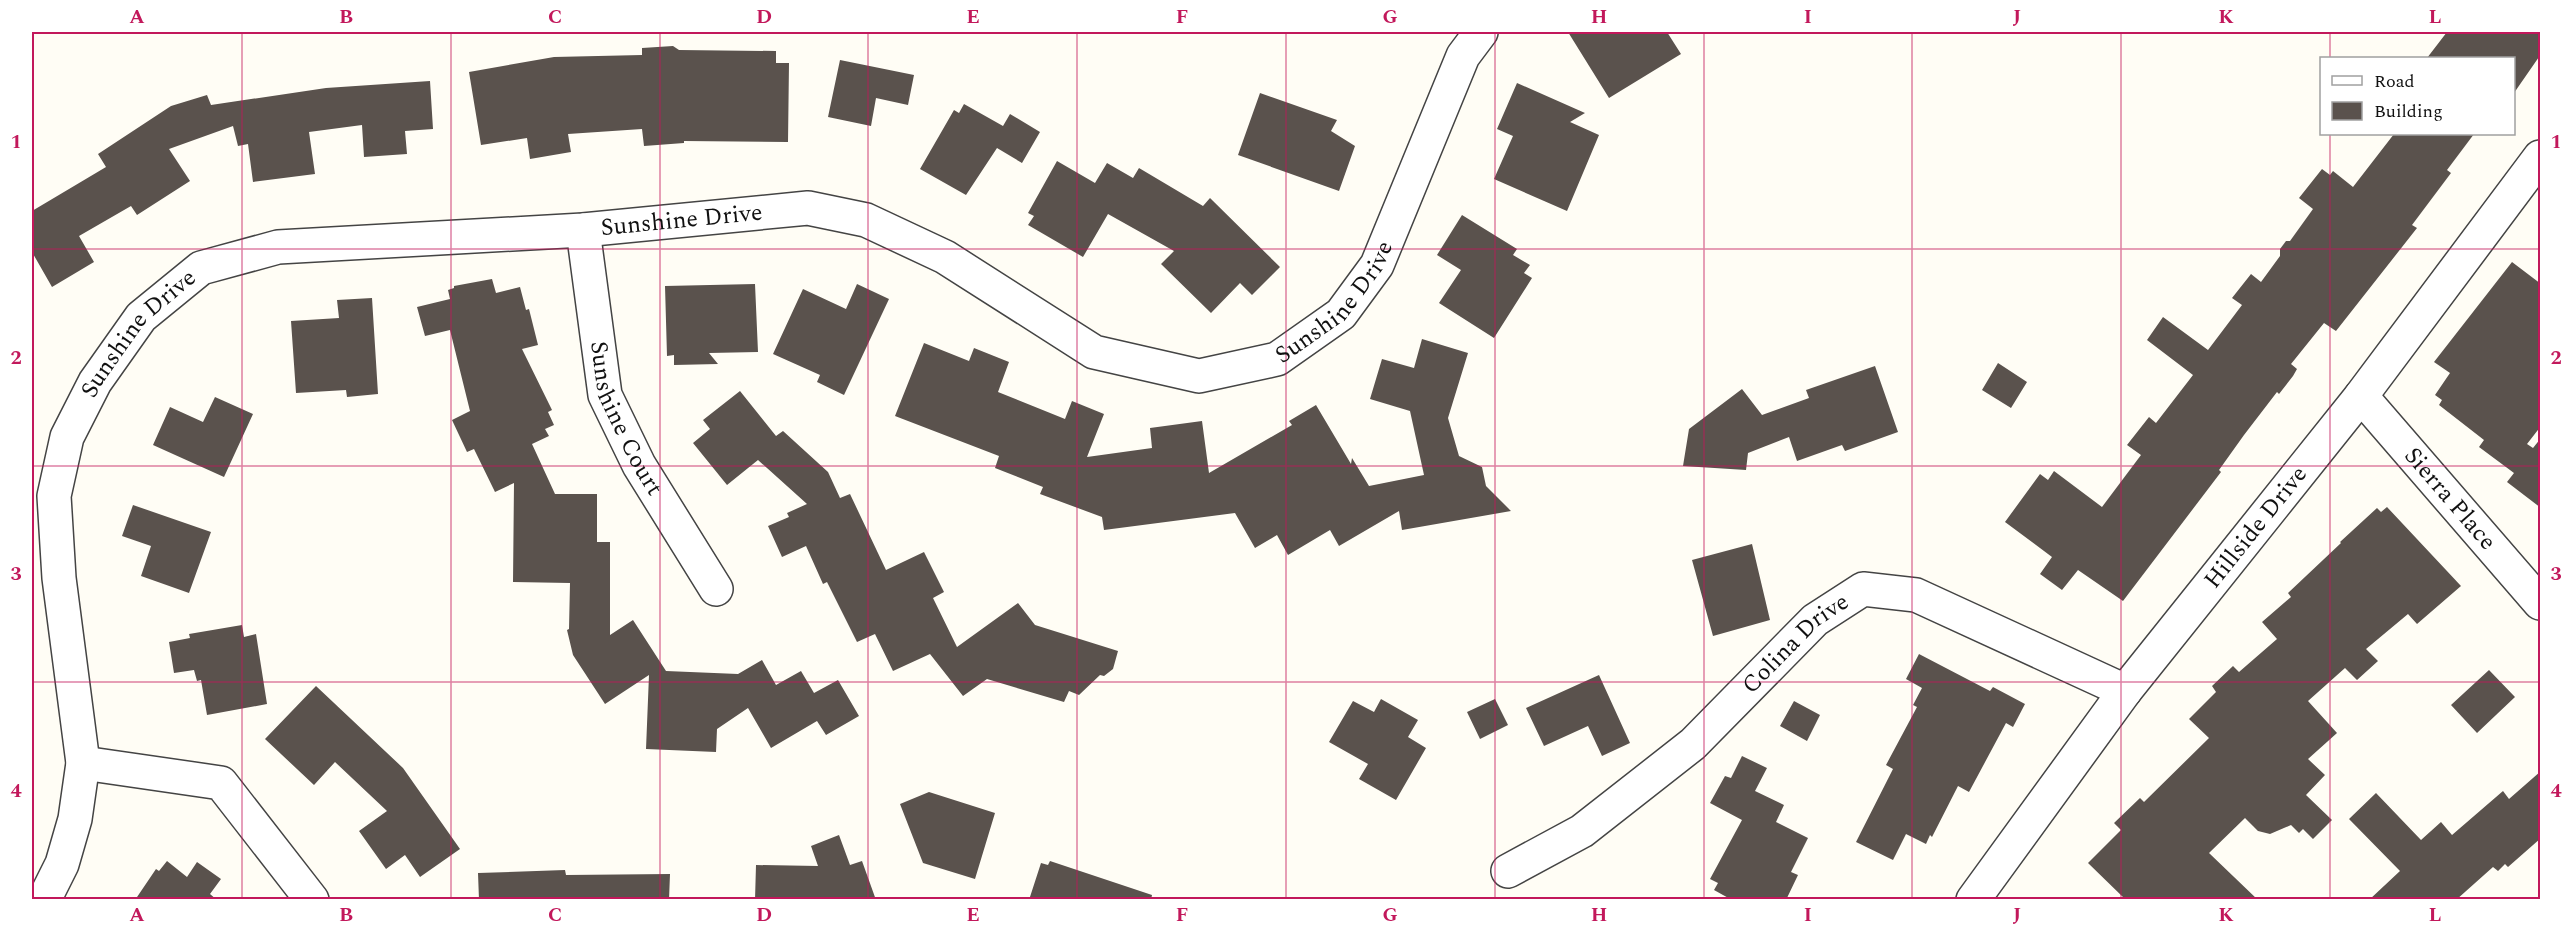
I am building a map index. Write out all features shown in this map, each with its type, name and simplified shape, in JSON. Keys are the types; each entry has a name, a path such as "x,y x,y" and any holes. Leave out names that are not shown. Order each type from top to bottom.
{"street":[{"name":"Sunshine Drive","path":"83,763 59,578 54,496 68,437 95,382 141,317 201,268 278,247 583,230 808,208 866,220 945,257 1094,352 1199,376 1277,358 1341,314 1377,265 1463,56 1481,32"},
{"name":"Hillside Drive","path":"1973,900 2125,691 2361,396 2541,157"},
{"name":"Sunshine Court","path":"583,230 605,395 639,465 716,589"},
{"name":"Sierra Place","path":"2361,396 2541,603"},
{"name":"Colina Drive","path":"1508,871 1581,831 1693,744 1815,620 1863,589 1916,595 2125,691"},
{"path":"44,900 62,864 75,819 83,763 221,783 312,900"}],"building":[{"path":"1568,32 1667,32 1681,54 1609,98"},
{"path":"2447,32 2541,32 2541,54 2515,92 2515,57 2428,57"},
{"path":"673,46 679,50 776,51 776,63 789,63 788,142 684,141 684,143 644,146 642,129 568,134 571,152 530,159 527,138 481,145 469,72 554,57 642,55 642,48"},
{"path":"840,60 914,75 908,105 876,98 871,126 828,117"},
{"path":"430,81 433,129 405,131 407,154 364,157 362,125 309,132 315,174 253,182 248,144 238,146 233,126 169,149 190,181 137,215 131,206 79,236 94,262 52,287 32,252 32,211 106,167 98,154 171,106 207,95 211,105 326,88"},
{"path":"1517,83 1585,113 1570,122 1599,135 1567,211 1494,179 1513,136 1497,129"},
{"path":"1260,93 1337,120 1331,131 1355,146 1339,191 1238,155"},
{"path":"964,104 1003,126 1010,114 1040,132 1022,163 997,148 966,195 920,169 954,110 959,113"},
{"path":"2393,135 2473,135 2447,170 2451,173 2412,225 2417,228 2336,331 2324,323 2291,364 2297,369 2293,376 2279,394 2277,392 2244,435 2219,470 2221,472 2123,601 2078,570 2062,590 2040,574 2052,557 2005,522 2040,474 2048,480 2054,471 2102,507 2141,455 2127,445 2149,417 2156,423 2193,375 2147,340 2163,317 2208,350 2242,305 2232,298 2251,274 2261,282 2280,256 2280,249 2286,241 2290,241 2313,209 2299,198 2322,169 2330,175 2333,171 2353,187"},
{"path":"1057,161 1095,183 1107,163 1133,178 1139,168 1203,206 1210,198 1280,267 1252,295 1240,283 1211,313 1161,264 1174,251 1108,214 1083,257 1028,225 1034,216 1028,213"},
{"path":"1462,215 1517,249 1513,255 1530,265 1524,273 1532,278 1494,338 1439,303 1461,270 1437,255"},
{"path":"2512,262 2541,284 2541,426 2527,444 2533,448 2541,438 2541,508 2507,482 2514,473 2479,447 2484,440 2439,405 2442,400 2435,395 2450,373 2434,362"},
{"path":"492,279 496,293 520,287 526,310 529,309 538,345 522,349 552,410 548,412 554,425 545,429 549,436 532,444 555,494 597,494 597,542 610,542 610,635 633,620 666,671 738,674 762,660 776,685 801,671 814,693 838,680 859,716 826,735 817,721 771,748 748,708 717,729 716,752 646,749 649,675 605,704 573,655 567,630 569,629 570,583 513,582 514,483 495,492 474,449 467,452 452,420 470,411 450,330 425,336 417,307 450,299 448,290 454,286"},
{"path":"755,284 758,352 709,353 718,364 674,365 674,355 667,356 665,286"},
{"path":"857,284 889,299 844,395 817,382 820,375 773,354 803,289 846,309"},
{"path":"372,298 378,394 347,397 346,390 296,393 291,321 339,318 337,300"},
{"path":"1422,339 1468,353 1448,418 1459,456 1482,467 1486,486 1511,511 1402,530 1399,511 1339,546 1330,530 1288,555 1277,535 1255,548 1235,513 1104,530 1102,517 1040,494 1043,487 995,468 999,456 895,416 924,343 969,361 974,348 1009,362 998,392 1065,419 1072,401 1104,414 1087,457 1152,448 1150,428 1202,421 1209,473 1292,425 1289,421 1316,405 1351,464 1352,458 1369,486 1424,475 1410,411 1370,399 1382,359 1414,368"},
{"path":"1998,363 2027,382 2011,408 1982,390"},
{"path":"1875,366 1898,432 1845,451 1842,445 1797,461 1789,437 1748,453 1746,470 1683,466 1689,429 1742,389 1762,415 1809,398 1806,390"},
{"path":"740,391 776,436 783,431 828,472 840,498 850,494 886,570 924,552 944,592 933,598 957,647 1018,603 1035,625 1118,651 1113,669 1104,676 1100,675 1079,695 1069,691 1064,702 987,679 963,696 930,654 893,671 875,634 857,642 827,582 823,584 806,546 782,557 768,526 789,517 787,513 807,504 758,460 727,485 693,443 710,429 703,420"},
{"path":"215,397 253,414 224,477 153,445 170,407 203,422"},
{"path":"133,505 211,532 189,593 141,576 151,546 122,536"},
{"path":"2387,507 2461,586 2417,624 2408,614 2366,649 2378,661 2357,680 2345,668 2308,701 2337,733 2308,759 2325,775 2306,795 2332,820 2313,839 2303,829 2299,833 2291,825 2270,834 2258,831 2245,818 2209,853 2258,900 2126,900 2088,863 2121,830 2114,823 2140,798 2144,802 2209,738 2189,719 2216,692 2212,686 2233,666 2239,672 2277,639 2262,622 2291,597 2288,593 2340,542 2377,508 2381,512"},
{"path":"1752,544 1770,620 1713,636 1692,560"},
{"path":"242,625 244,637 256,634 267,704 207,715 201,680 197,681 194,670 174,673 169,642 190,638 189,634"},
{"path":"1919,654 1990,691 1993,687 2025,704 2013,727 2006,723 1969,792 1958,786 1932,837 1930,835 1926,844 1906,834 1893,860 1856,842 1893,769 1886,765 1917,707 1913,705 1922,688 1906,679"},
{"path":"2489,670 2515,697 2477,733 2451,705"},
{"path":"1599,675 1630,743 1602,756 1588,726 1544,746 1526,708"},
{"path":"316,686 403,768 460,849 420,877 405,855 386,869 359,831 387,811 335,762 314,785 265,739"},
{"path":"1381,699 1418,720 1408,737 1426,748 1396,800 1359,779 1368,764 1329,742 1353,701 1374,712"},
{"path":"1495,699 1508,725 1480,739 1467,712"},
{"path":"1794,701 1820,715 1807,741 1780,726"},
{"path":"1742,756 1767,768 1755,791 1784,805 1776,822 1808,838 1791,872 1798,875 1786,900 1732,900 1714,890 1718,883 1710,879 1742,820 1710,803 1725,776 1731,778"},
{"path":"2541,771 2541,838 2508,867 2505,864 2498,871 2493,867 2456,900 2369,900 2400,871 2349,819 2376,793 2421,840 2441,822 2452,835 2503,791 2509,799"},
{"path":"929,792 995,813 975,879 923,863 900,804"},
{"path":"839,835 850,865 862,861 876,900 755,900 756,865 818,866 811,846"},
{"path":"167,861 187,877 197,862 221,879 210,894 217,900 135,900 156,869 159,871"},
{"path":"1050,861 1152,895 1151,900 1029,900 1041,863 1048,865"},
{"path":"565,870 566,875 670,874 669,900 479,900 478,873"}]}
